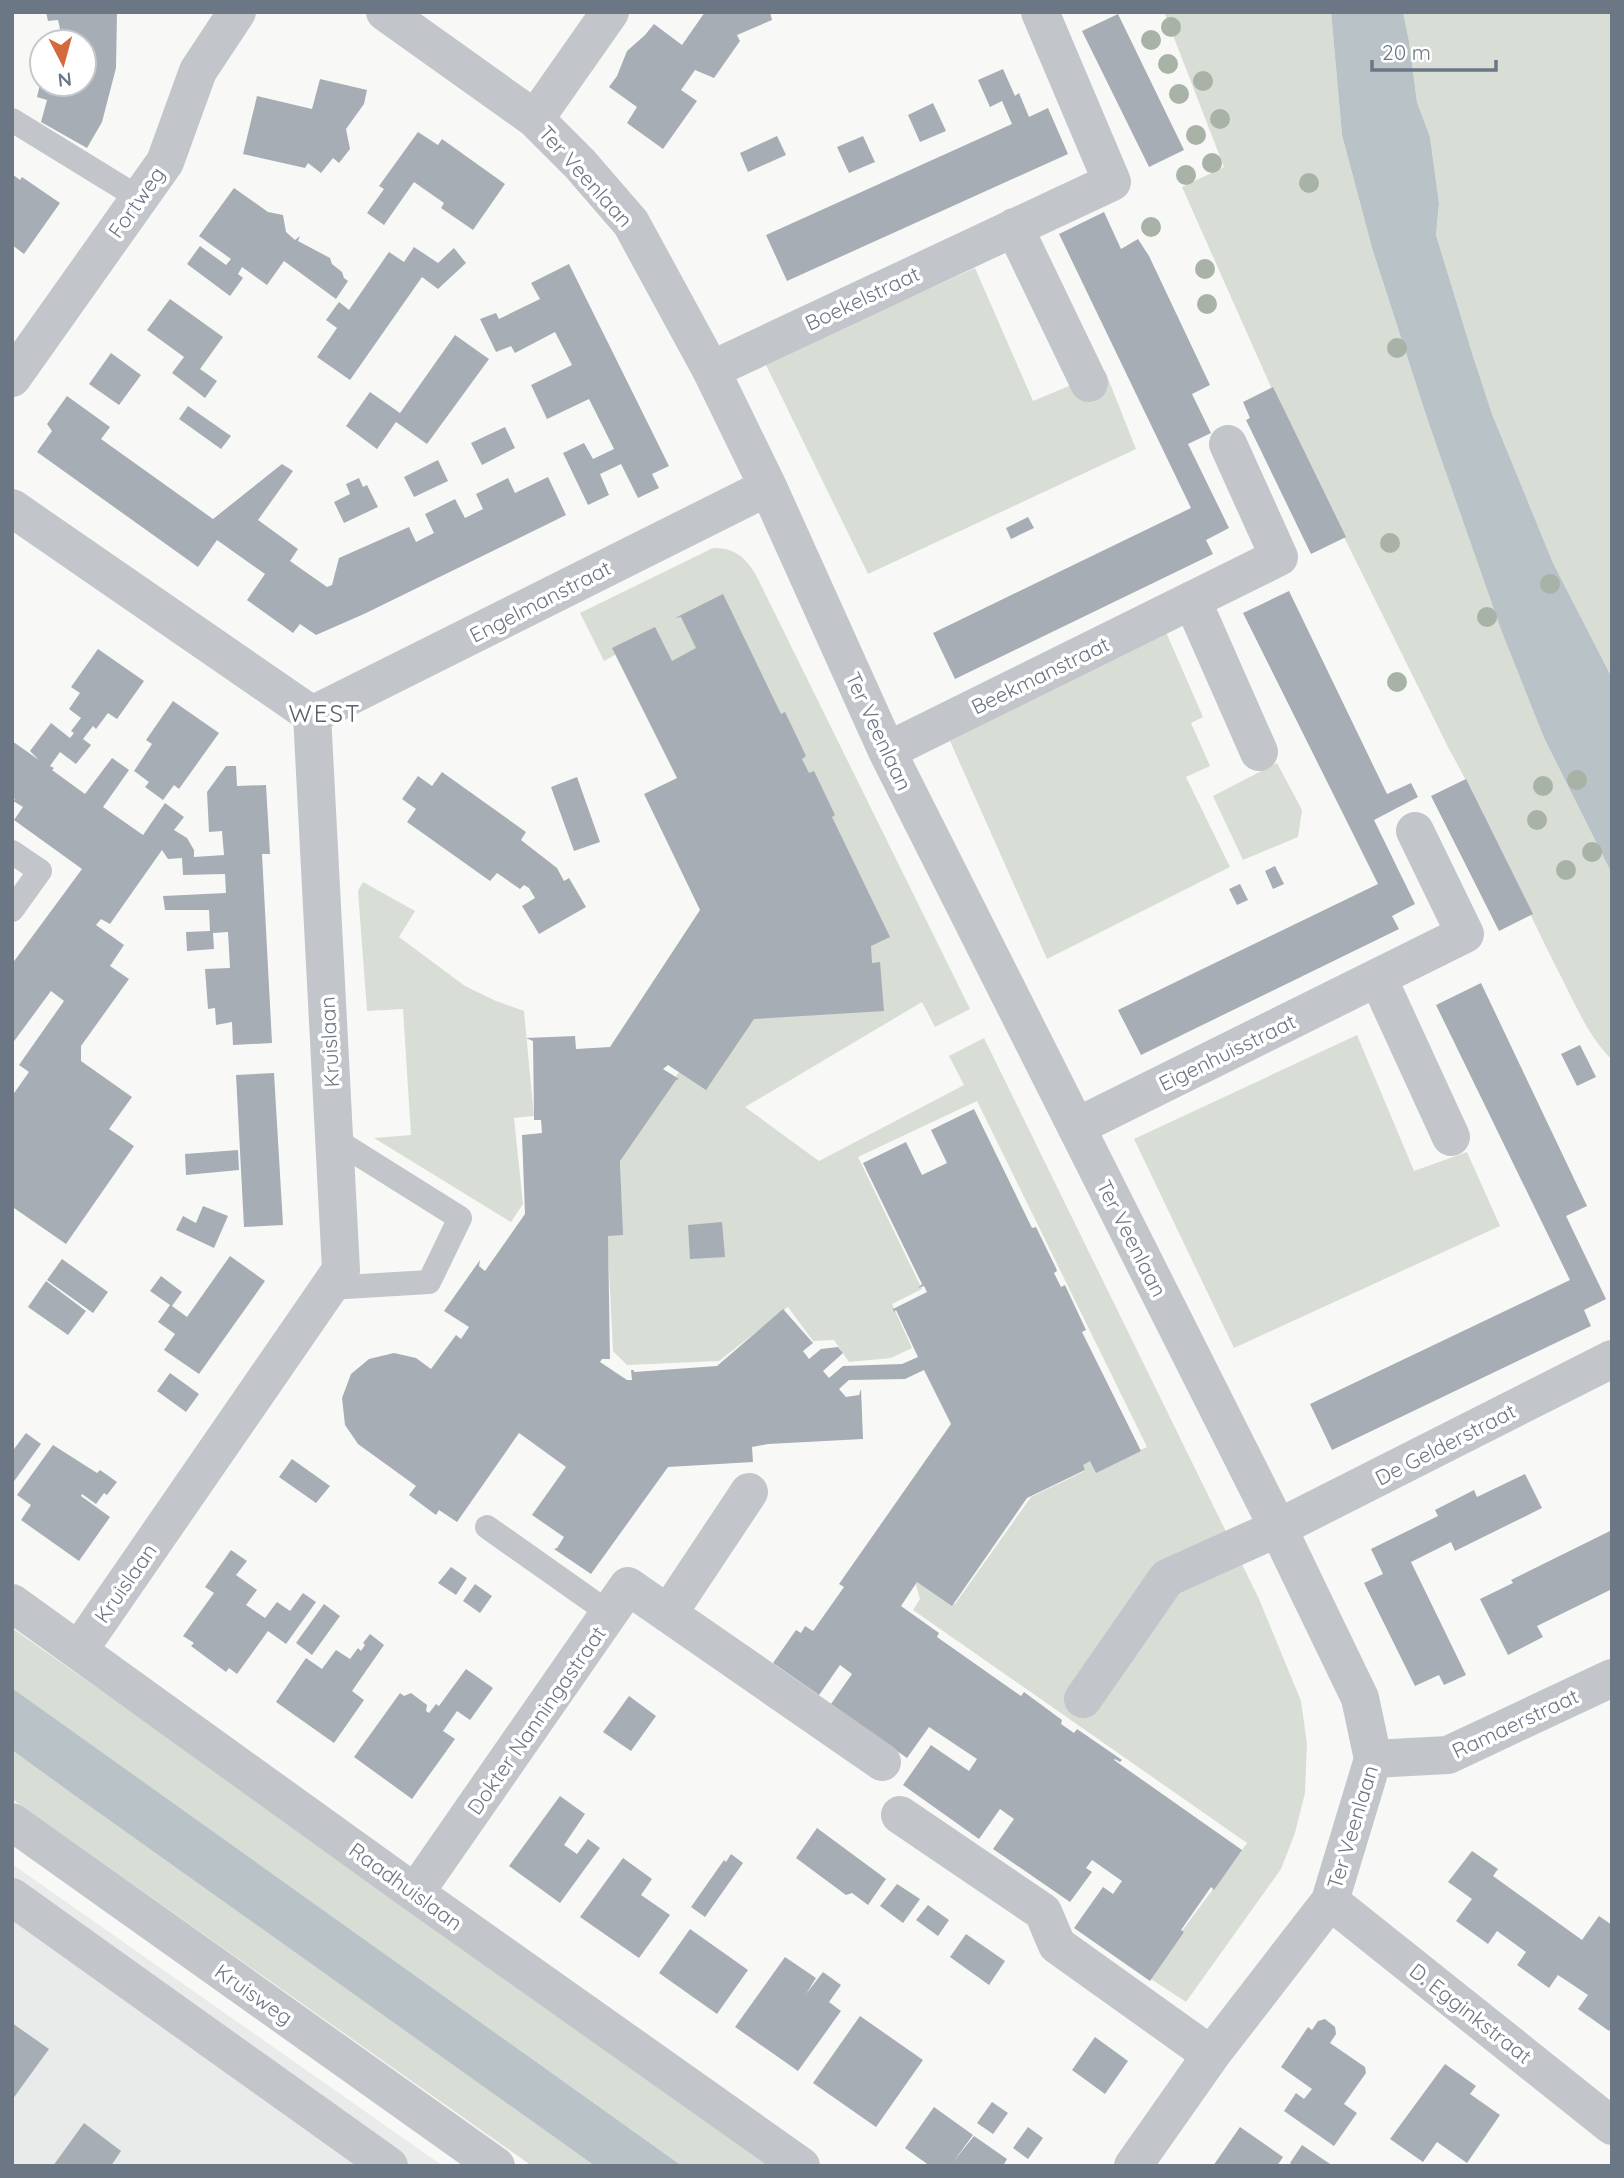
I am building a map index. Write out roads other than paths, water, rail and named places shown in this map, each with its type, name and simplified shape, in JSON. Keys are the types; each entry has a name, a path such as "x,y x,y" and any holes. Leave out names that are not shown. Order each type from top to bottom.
{"street":[{"name":"Fortweg","path":"12,378 165,162 198,71 237,12"},
{"name":"Ter Veenlaan","path":"384,12 535,119 580,164 631,223 711,370 768,487 887,751 1278,1528 1360,1698 1373,1759 1329,1901 1211,2055 1133,2166"},
{"path":"535,119 610,12"},
{"name":"Boekelstraat","path":"711,370 1112,182 1040,12"},
{"path":"1014,227 1089,383"},
{"name":"Beekmanstraat","path":"887,751 1279,557 1228,444"},
{"name":"Engelmanstraat","path":"312,715 768,487"},
{"path":"12,508 312,715"},
{"path":"1192,600 1259,752"},
{"name":"Kruislaan","path":"79,1650 341,1270 312,715"},
{"name":"Eigenhuisstraat","path":"1076,1127 1465,934 1415,831"},
{"path":"1378,978 1451,1136"},
{"name":"De Gelderstraat","path":"1278,1528 1612,1359"},
{"path":"668,1614 749,1492"},
{"path":"1083,1699 1167,1578 1278,1528"},
{"name":"Dokter Nanningastraat","path":"415,1894 628,1586 882,1762"},
{"name":"Raadhuislaan","path":"12,1603 415,1894 801,2166"},
{"name":"Ramaerstraat","path":"1373,1759 1448,1755 1612,1678"},
{"path":"900,1815 1043,1912 1057,1945 1211,2055"},
{"name":"Kruisweg","path":"12,1822 496,2166"},
{"path":"12,1897 389,2166"},
{"name":"D. Egginkstraat","path":"1329,1901 1612,2126"}],"lane":[{"path":"12,120 139,198"},
{"path":"12,852 40,871 12,910"},
{"path":"329,1288 429,1282 460,1218 334,1139"},
{"path":"487,1527 609,1613"}],"district":[{"name":"WEST","path":"325,713"}]}
